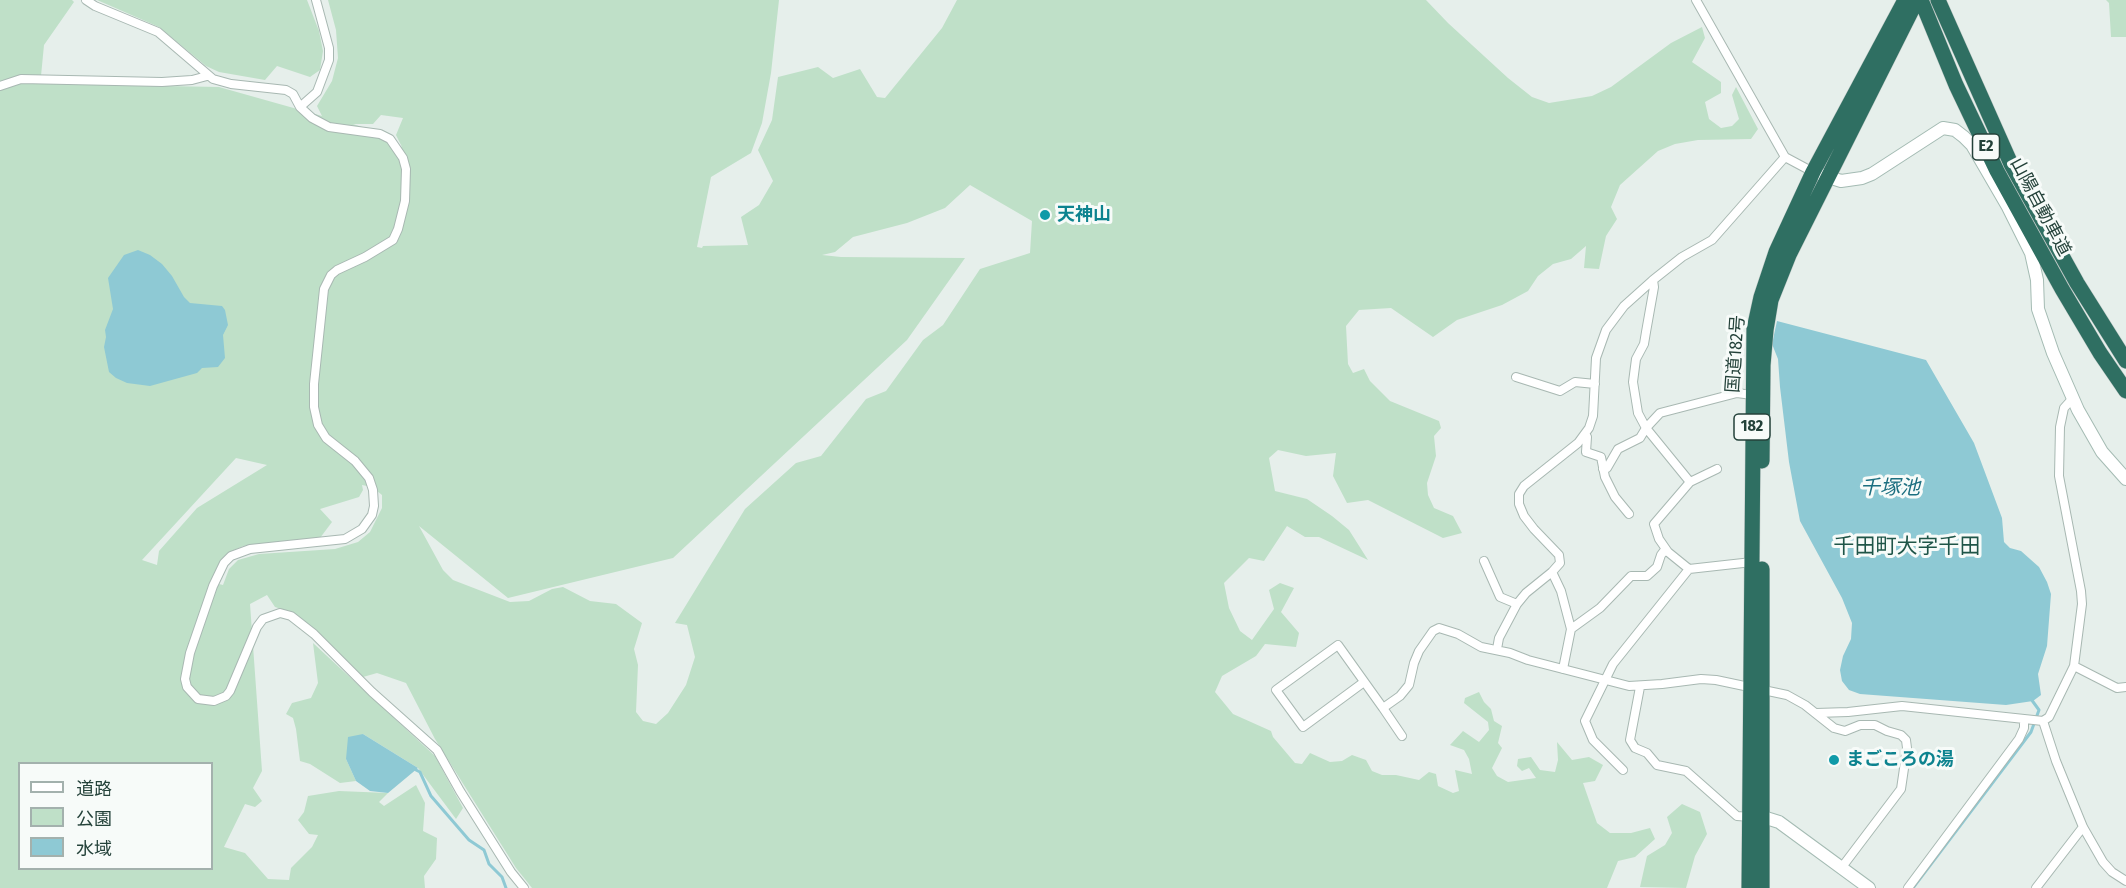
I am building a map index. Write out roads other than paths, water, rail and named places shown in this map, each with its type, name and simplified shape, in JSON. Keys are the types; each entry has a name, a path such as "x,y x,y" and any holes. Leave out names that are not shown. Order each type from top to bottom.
{"highway":[{"name":"国道182号","path":"1749,888 1756,817 1762,411 1766,330 1771,300 1820,175 1905,0"},
{"name":"国道182号","path":"1757,690 1752,562 1752,395 1754,329 1761,297 1776,252 1918,0"},
{"name":"山陽自動車道","path":"1918,0 1997,171 2062,289 2100,353 2126,391"},
{"name":"山陽自動車道","path":"1938,0 2011,164 2077,283 2126,361"},
{"name":"国道182号","path":"1756,817 1762,888"}],"street":[{"path":"86,0 95,6 158,32 207,76 221,82 286,90 293,94 300,107 312,118 329,127 380,134 390,139 403,158 406,169 405,201 393,240 331,275 322,297 314,407 318,425 326,438 364,469 373,490 374,506 368,521 362,529 345,539 250,549 231,556 224,563 213,586 190,654 186,670 187,687 198,699 213,701 226,696 256,627 263,619 280,613 291,616 314,634 372,692 437,750 505,863 524,888"},
{"path":"300,107 317,92 329,60 329,48 316,0"},
{"path":"1696,0 1785,157 1820,175 1841,181 1872,174 1943,128 1956,130 1964,136 1972,145 2008,207 2031,253 2037,280 2038,309 2053,353 2073,398 2102,452 2126,479"},
{"path":"0,86 21,79 162,82 192,80 207,76"},
{"path":"1497,649 1499,638 1517,604 1560,562 1559,555 1524,516 1519,504 1520,494 1524,486 1578,443 1585,434 1593,416 1596,358 1605,330 1624,306 1653,280 1682,257 1712,240 1785,157"},
{"path":"1653,280 1654,287 1644,344 1636,359 1634,382 1638,413 1646,428 1690,482"},
{"path":"1516,377 1560,391 1575,382 1594,384"},
{"path":"1604,469 1607,468 1618,449 1640,438 1660,413 1737,393 1752,395"},
{"path":"1816,713 1902,706 2034,720 2049,717 2074,666 2082,604 2059,476 2060,427 2064,408 2073,398"},
{"path":"1585,434 1587,437 1586,452 1600,457 1615,498 1629,514"},
{"path":"1689,569 1668,552 1659,539 1654,524 1690,482 1717,470"},
{"path":"1571,628 1600,608 1631,576 1647,576 1657,567 1661,555 1668,552"},
{"path":"1484,561 1500,597 1517,604"},
{"path":"1623,770 1593,740 1585,721 1613,664 1689,569 1752,562"},
{"path":"1552,572 1562,591 1571,628 1563,669"},
{"path":"1383,708 1400,696 1409,686 1414,663 1432,631 1439,628 1458,634 1481,647 1497,649 1528,660 1607,680 1640,687 1701,679 1716,680 1787,695 1816,713 1834,728 1845,731 1860,725 1875,725 1901,735 1906,740 1907,748 1901,789 1842,867"},
{"path":"1364,682 1304,727 1276,690 1338,645 1402,736"},
{"path":"2074,666 2117,687 2126,687"},
{"path":"1640,687 1630,740 1635,748 1647,753 1657,765 1686,771 1737,816 1779,822 1869,888"},
{"path":"2034,720 2056,761 2084,827 2103,862 2126,882"},
{"path":"1908,888 2019,739 2024,728 2034,720"},
{"path":"2036,888 2084,827"}],"water":[{"path":"138,250 162,264 190,303 222,306 225,310 228,325 223,335 225,358 218,367 202,368 197,373 150,386 127,383 109,372 104,347 105,330 113,309 108,278 124,255"},
{"name":"千塚池","path":"1777,321 1926,360 1974,443 2002,518 2004,542 2010,548 2021,551 2039,567 2051,594 2047,646 2038,674 2041,695 2033,701 2006,705 1860,694 1849,690 1842,681 1840,670 1843,656 1851,639 1852,623 1842,598 1800,521 1789,462 1778,359 1772,344"},
{"path":"363,734 418,768 388,793 370,791 356,781 346,759 348,737"}],"waterway":[{"path":"1913,888 2031,732 2039,710 2031,699"},
{"path":"414,769 420,772 431,796 469,840 484,850 489,864 502,877 506,888"}],"place":[{"name":"天神山","path":"1045,215"},
{"name":"まごころの湯","path":"1834,760"}],"district":[{"name":"千田町大字千田","path":"1907,547"}]}
